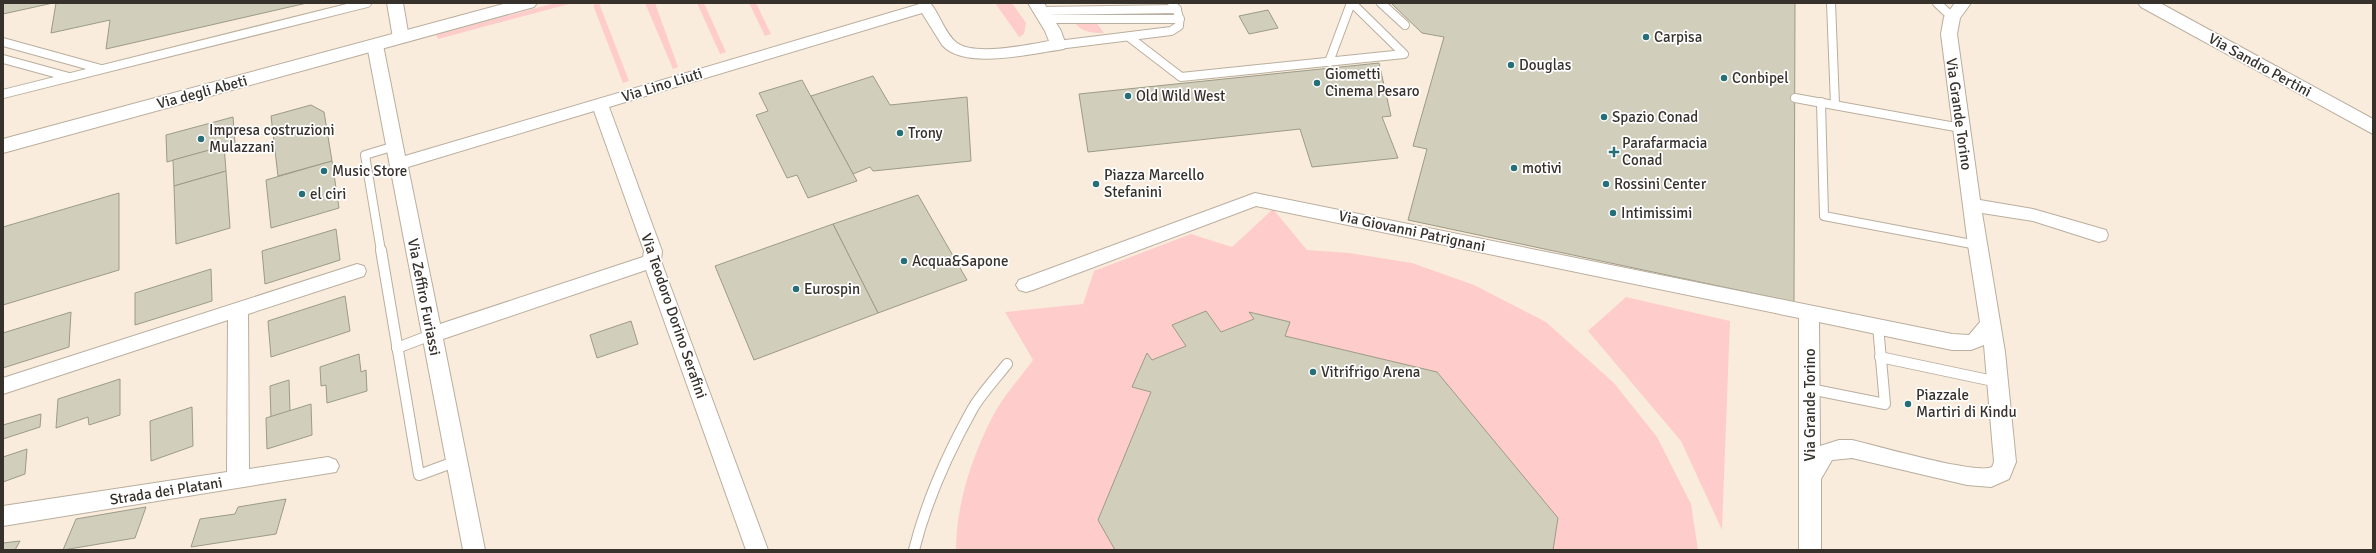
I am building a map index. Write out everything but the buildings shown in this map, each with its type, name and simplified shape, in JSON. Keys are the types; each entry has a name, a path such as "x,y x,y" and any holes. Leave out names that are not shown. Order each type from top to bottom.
{"street":[{"path":"395,3 400,38"},
{"name":"Via degli Abeti","path":"3,146 528,3"},
{"path":"1952,17 1963,3"},
{"name":"Via Sandro Pertini","path":"2148,3 2373,127"},
{"name":"Via Sandro Pertini","path":"2176,3 2373,109"},
{"path":"926,4 952,46 962,52 984,53 1058,45 1041,11"},
{"name":"Via Lino Liuti","path":"397,155 600,104 926,4"},
{"name":"Via Grande Torino","path":"1810,476 1825,453 1839,449 1852,449 1935,464 1966,476 1992,478 2001,473 2005,462 1998,382 1977,245 1949,34 1952,17"},
{"name":"Via Zeffiro Furiassi","path":"375,45 474,550"},
{"name":"Via Teodoro Dorino Serafini","path":"600,104 653,251 652,260 757,550"},
{"name":"Via Giovanni Patrignani","path":"1026,285 1255,199 1810,312"},
{"path":"1972,205 2033,214 2099,235"},
{"path":"432,335 652,260"},
{"path":"3,386 357,270"},
{"path":"238,310 238,479"},
{"path":"1810,312 1952,342 1971,344 1979,339 1989,324"},
{"name":"Via Grande Torino","path":"1810,312 1810,476"},
{"name":"Strada dei Platani","path":"3,516 328,466"},
{"path":"1810,476 1810,550"}],"lane":[{"path":"3,94 367,3"},
{"path":"1129,37 1181,78 1404,54 1352,3 1329,62"},
{"path":"1381,3 1405,26"},
{"path":"1831,3 1835,105"},
{"path":"1937,3 1952,17"},
{"path":"1041,11 1174,6 1180,19 1179,26 1171,31 1058,45"},
{"path":"1041,11 1180,19"},
{"path":"3,42 102,69"},
{"path":"3,59 70,77"},
{"path":"1795,98 1961,128"},
{"path":"1821,102 1824,216 1977,245"},
{"path":"397,155 364,155 420,475 457,461"},
{"path":"1810,389 1885,404 1878,326"},
{"path":"397,348 432,335"},
{"path":"1880,357 1998,382"},
{"path":"914,550 919,529 947,461 974,407 1008,364"}],"shaded area":[{"path":"555,3 573,3 438,39 436,35"},
{"path":"599,3 629,81 623,83 593,5"},
{"path":"645,3 655,3 678,67 673,69"},
{"path":"697,3 704,3 726,52 720,54"},
{"path":"749,3 756,3 771,34 765,36"},
{"path":"995,3 1012,3 1026,23 1024,34 1019,37"},
{"path":"1095,21 1104,33 1095,33 1083,30 1074,22"},
{"name":"Vitrifrigo Arena","path":"1273,209 1307,250 1349,253 1412,263 1474,285 1546,322 1614,383 1657,437 1691,504 1698,550 956,550 959,514 967,479 973,461 999,405 1033,360 1005,312 1083,304 1094,271 1191,234 1232,247"},
{"path":"1626,297 1730,321 1722,530 1681,441 1588,331"}],"place":[{"name":"Carpisa","path":"1646,37"},
{"name":"Douglas","path":"1511,65"},
{"name":"Conbipel","path":"1724,78"},
{"name":"Giometti Cinema Pesaro","path":"1317,83"},
{"name":"Old Wild West","path":"1128,96"},
{"name":"Spazio Conad","path":"1604,117"},
{"name":"Trony","path":"900,133"},
{"name":"Impresa costruzioni Mulazzani","path":"201,139"},
{"name":"Parafarmacia Conad","path":"1614,152"},
{"name":"motivi","path":"1514,168"},
{"name":"Music Store","path":"324,171"},
{"name":"Piazza Marcello Stefanini","path":"1096,184"},
{"name":"Rossini Center","path":"1606,184"},
{"name":"el ciri","path":"302,194"},
{"name":"Intimissimi","path":"1613,213"},
{"name":"Acqua&Sapone","path":"904,261"},
{"name":"Eurospin","path":"796,289"},
{"name":"Vitrifrigo Arena","path":"1313,372"},
{"name":"Piazzale Martiri di Kindu","path":"1908,404"}]}
